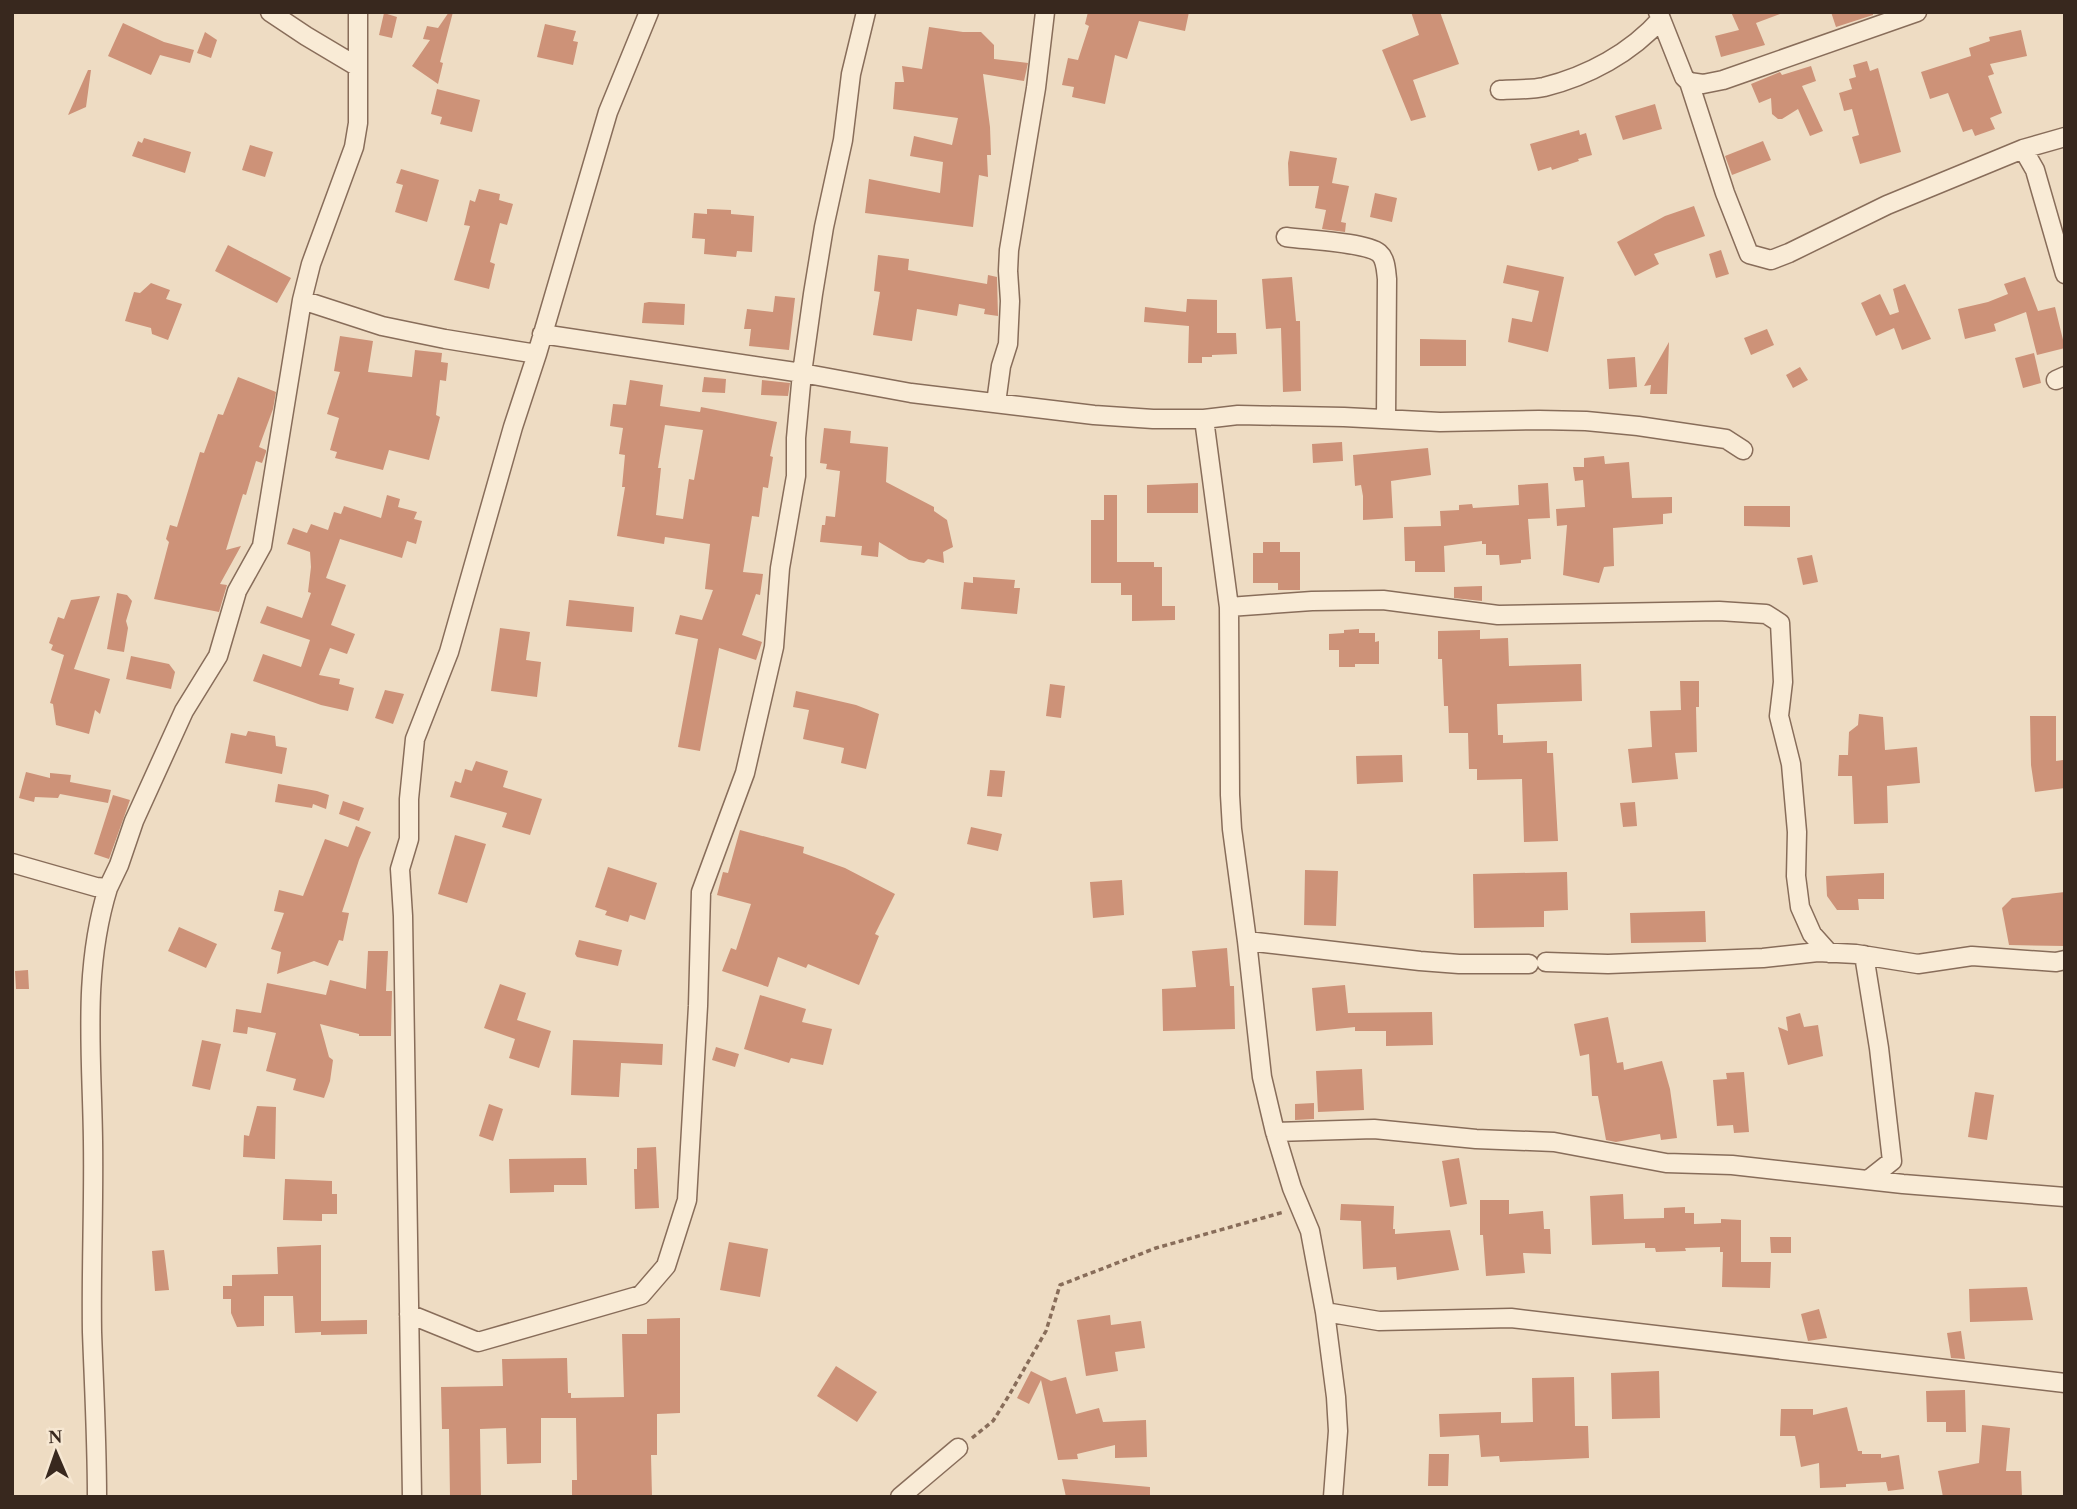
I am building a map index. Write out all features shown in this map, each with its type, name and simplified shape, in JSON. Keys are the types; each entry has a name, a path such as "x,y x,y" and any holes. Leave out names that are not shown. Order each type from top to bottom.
{"street":[{"path":"270,12 358,66"},
{"path":"97,1497 96,1390 92,1335 93,1142 90,1039 93,956 99,917 134,821 184,711 218,656 237,591 262,546 302,300 311,264 354,147 358,123 358,12"},
{"path":"412,1497 403,898 400,869 409,839 409,799 415,739 449,652 513,427 608,112 649,12"},
{"path":"409,1314 478,1342 641,1295 666,1266 687,1200 698,1006 701,892 745,773 774,647 780,568 796,476 796,438 802,373 824,227 843,140 851,74 866,12"},
{"path":"996,404 1001,366 1008,344 1009,250 1037,88 1045,12"},
{"path":"1689,82 1703,84 1723,80 1917,12"},
{"path":"1500,90 1541,88 1576,77 1635,46 1659,16 1689,82 1725,193 1749,254 1771,260 1887,205 2023,149 2065,137"},
{"path":"2023,149 2035,170 2065,274"},
{"path":"1286,237 1359,246 1379,253 1384,260 1387,279 1386,419"},
{"path":"302,300 382,326 537,354"},
{"path":"542,334 802,373 911,393 1106,416 1204,419 1238,415 1440,422 1586,421 1726,439 1744,450"},
{"path":"1204,419 1229,607 1232,829 1262,1077 1292,1188 1310,1231 1325,1312 1338,1431 1333,1497"},
{"path":"1229,607 1311,601 1383,600 1498,615 1719,611 1766,614 1780,623 1783,682 1779,716 1791,764 1797,832 1796,877 1800,907 1812,934 1829,953"},
{"path":"12,863 108,888"},
{"path":"1247,941 1459,964 1608,964 1829,953 1864,955 1918,964 1972,956 2056,962 2065,960"},
{"path":"1864,955 1879,1048 1892,1161 1868,1180"},
{"path":"1275,1132 1374,1129 1489,1140 1554,1142 1645,1161 1732,1165 2065,1197"},
{"path":"1325,1312 1367,1321 1511,1318 2065,1383"},
{"path":"901,1497 958,1448"}],"path":[{"path":"958,1448 993,1421 1046,1331 1060,1285 1156,1248 1300,1208"}],"building":[{"path":"449,12 453,12 440,62 443,63 438,84 412,66 430,40 423,39 427,26 438,28"},
{"path":"1088,12 1189,12 1185,31 1139,21 1127,59 1115,55 1105,104 1072,97 1074,87 1062,85 1068,58 1078,60 1089,26 1085,24"},
{"path":"1411,12 1440,12 1459,64 1413,80 1426,117 1411,121 1382,50 1419,35"},
{"path":"1731,12 1780,14 1756,23 1765,45 1721,57 1715,36 1739,30"},
{"path":"1831,12 1873,12 1873,15 1836,27"},
{"path":"384,13 397,17 392,38 379,35"},
{"path":"123,23 164,42 194,50 190,63 160,55 151,75 108,56"},
{"path":"545,24 576,31 573,41 578,42 573,65 537,57"},
{"path":"929,27 981,32 994,45 994,59 1028,63 1024,81 983,74 991,155 987,155 988,177 979,175 973,227 865,213 869,179 940,193 943,162 910,156 914,136 952,145 958,118 893,109 895,82 904,82 902,66 922,69"},
{"path":"2021,30 2027,56 1990,64 1994,74 1988,76 2002,113 1990,118 1995,129 1975,136 1972,129 1963,132 1948,93 1930,99 1921,72 1971,56 1969,48 1990,41 1989,37"},
{"path":"205,32 217,40 211,58 197,53"},
{"path":"1867,61 1870,71 1878,68 1901,152 1860,164 1852,137 1859,135 1852,109 1844,111 1839,93 1852,89 1849,79 1856,77 1853,65"},
{"path":"1811,66 1816,81 1802,86 1823,131 1810,136 1798,109 1778,119 1772,114 1771,98 1759,103 1751,84 1780,72 1782,75"},
{"path":"88,70 91,70 86,107 68,115"},
{"path":"437,89 480,100 472,132 440,124 442,117 431,114"},
{"path":"1655,104 1662,129 1623,140 1615,116"},
{"path":"1579,130 1580,135 1586,133 1592,155 1552,170 1551,167 1538,171 1530,144"},
{"path":"144,138 191,152 185,173 132,156 138,141 142,143"},
{"path":"1763,141 1771,160 1732,175 1725,156"},
{"path":"250,145 273,152 265,177 242,170"},
{"path":"1290,151 1337,158 1332,183 1349,186 1341,222 1346,223 1345,232 1322,229 1326,210 1315,208 1319,186 1289,186"},
{"path":"401,169 439,180 427,222 395,212 403,185 396,183"},
{"path":"479,189 500,194 499,200 513,204 507,225 500,223 490,262 495,264 489,289 454,280 470,226 464,225 470,200 475,202"},
{"path":"1375,193 1397,198 1392,222 1370,217"},
{"path":"1694,206 1705,236 1654,254 1659,264 1635,276 1617,242 1665,216"},
{"path":"707,209 731,210 731,214 754,216 752,252 737,251 736,257 704,254 705,239 692,238 694,213 707,214"},
{"path":"228,245 291,278 277,303 215,271"},
{"path":"1721,250 1729,274 1716,278 1709,254"},
{"path":"878,255 909,259 908,270 987,284 988,275 997,277 998,316 984,314 985,309 959,304 957,316 917,309 912,341 873,335 880,292 874,291"},
{"path":"1507,265 1564,277 1548,352 1508,342 1512,318 1532,322 1539,291 1503,283"},
{"path":"1292,277 1296,321 1300,321 1301,391 1283,392 1281,328 1266,329 1262,279"},
{"path":"2025,277 2038,311 2055,307 2065,348 2037,355 2026,312 1994,324 1996,331 1965,339 1958,309 2008,294 2004,284"},
{"path":"151,283 170,290 166,299 182,304 168,340 152,334 151,328 125,321 134,292 140,293"},
{"path":"1905,284 1931,339 1902,350 1894,328 1876,336 1861,303 1880,294 1890,315 1899,312 1893,289"},
{"path":"775,296 795,298 789,350 749,346 751,329 744,329 747,309 773,312"},
{"path":"1187,299 1217,300 1217,333 1236,333 1237,354 1212,355 1202,357 1202,363 1188,363 1189,326 1144,322 1145,307 1186,312"},
{"path":"644,303 685,304 684,325 642,323"},
{"path":"1767,329 1774,345 1751,355 1744,338"},
{"path":"340,336 373,341 368,372 412,377 415,350 442,353 441,362 448,363 446,381 440,380 436,415 440,417 429,460 389,450 383,470 335,458 337,452 330,450 339,418 327,414 340,372 334,371"},
{"path":"1420,339 1466,340 1466,366 1420,366"},
{"path":"1669,342 1667,394 1650,394 1651,385 1644,386"},
{"path":"2034,353 2041,383 2023,388 2015,358"},
{"path":"1635,357 1637,387 1609,389 1607,359"},
{"path":"1800,367 1808,380 1793,388 1786,375"},
{"path":"238,377 276,392 273,409 259,447 266,452 262,463 256,461 226,550 241,546 220,584 227,585 219,612 154,599 169,542 166,539 170,525 177,527 200,452 204,453 218,414 223,415"},
{"path":"704,377 726,379 725,393 702,392"},
{"path":"630,380 663,385 660,406 700,412 701,407 777,422 770,456 773,457 768,488 763,487 759,517 752,516 743,572 763,574 760,595 756,594 742,635 762,642 756,660 719,648 700,751 678,747 698,639 675,634 680,615 702,620 713,590 705,589 710,544 665,537 664,544 617,536 625,487 622,487 625,455 619,454 623,428 610,426 613,404 626,405","holes":["665,425 703,430 694,480 689,479 683,519 656,515 661,468 658,468"]},
{"path":"762,380 790,383 788,396 761,395"},
{"path":"824,428 851,431 850,443 888,447 886,482 934,507 934,511 947,520 953,547 943,552 944,563 928,559 924,563 909,560 879,542 878,557 861,555 862,546 820,542 826,516 835,517 840,471 826,469 827,464 820,463"},
{"path":"1342,442 1343,461 1313,463 1312,444"},
{"path":"1428,448 1431,475 1391,481 1393,518 1363,520 1363,496 1361,485 1355,486 1353,455"},
{"path":"1604,456 1605,464 1629,462 1632,498 1672,497 1672,513 1663,514 1663,524 1613,528 1614,566 1604,567 1599,583 1563,575 1567,525 1557,526 1556,509 1585,507 1583,480 1575,481 1573,467 1584,467 1584,458"},
{"path":"1198,483 1198,513 1147,513 1147,485"},
{"path":"1548,483 1550,518 1528,519 1531,559 1500,565 1499,555 1486,555 1486,544 1482,544 1482,541 1444,546 1445,572 1415,572 1415,561 1405,561 1404,527 1441,526 1440,511 1459,510 1459,505 1472,504 1473,508 1519,505 1518,485"},
{"path":"387,495 400,499 398,507 417,512 414,519 422,521 416,544 407,541 402,558 340,539 326,578 346,585 331,625 355,634 347,654 330,648 319,675 340,679 339,684 354,688 348,711 321,705 253,681 263,654 301,667 310,640 260,623 267,606 302,618 311,593 308,592 310,552 287,544 293,528 307,533 311,524 328,530 334,512 341,514 344,506 381,518"},
{"path":"1104,495 1117,495 1117,562 1154,562 1154,567 1162,567 1162,606 1175,606 1175,620 1132,621 1132,595 1121,595 1121,583 1091,583 1091,520 1104,520"},
{"path":"1744,506 1790,506 1790,527 1744,526"},
{"path":"1263,542 1280,542 1280,552 1300,552 1300,590 1278,590 1278,583 1253,583 1253,553 1263,553"},
{"path":"1812,555 1818,582 1803,585 1797,558"},
{"path":"973,577 1015,580 1014,588 1020,588 1017,614 961,609 964,582 973,583"},
{"path":"1482,586 1482,601 1454,598 1454,587"},
{"path":"117,593 127,595 132,601 126,621 128,628 124,652 107,649"},
{"path":"100,596 74,669 110,679 100,714 95,710 89,734 56,725 53,704 50,703 64,655 51,650 53,645 49,643 58,617 64,619 71,600"},
{"path":"569,600 634,607 632,632 566,626"},
{"path":"500,628 530,632 526,660 541,662 537,697 491,691"},
{"path":"1359,629 1359,633 1375,633 1375,642 1379,641 1379,664 1339,667 1339,650 1329,650 1329,634"},
{"path":"1480,630 1480,639 1508,638 1509,666 1581,664 1582,701 1497,704 1498,735 1503,735 1503,743 1547,741 1547,753 1553,753 1558,841 1524,842 1522,779 1477,780 1477,769 1469,769 1468,733 1449,733 1448,706 1444,706 1442,659 1438,659 1438,631"},
{"path":"131,656 169,664 175,672 171,689 126,679"},
{"path":"1680,681 1699,681 1699,707 1696,707 1697,752 1675,753 1678,779 1632,783 1628,749 1652,747 1650,711 1681,710"},
{"path":"1050,684 1065,686 1061,718 1046,716"},
{"path":"385,690 404,694 393,724 375,718"},
{"path":"796,691 856,705 879,714 866,769 841,763 844,748 803,739 809,710 793,707"},
{"path":"1859,714 1883,717 1885,750 1917,747 1920,783 1887,786 1888,823 1854,824 1852,776 1838,776 1839,755 1848,755 1849,732 1858,725"},
{"path":"2030,716 2056,716 2056,761 2063,760 2065,788 2035,792 2031,765"},
{"path":"248,731 275,736 276,746 287,748 282,774 225,763 231,733 246,736"},
{"path":"1402,755 1403,782 1357,784 1356,756"},
{"path":"476,761 508,771 503,787 542,799 530,835 502,827 507,813 450,797 455,781 461,783 465,769 472,771"},
{"path":"990,770 1005,771 1002,797 987,796"},
{"path":"26,772 50,778 50,773 71,775 70,782 111,790 108,803 60,794 58,798 35,797 34,802 19,798"},
{"path":"278,784 329,795 326,809 313,804 312,808 275,802"},
{"path":"113,795 130,800 109,859 94,854"},
{"path":"343,801 364,808 359,821 339,814"},
{"path":"1635,802 1637,826 1623,827 1620,803"},
{"path":"356,826 371,832 342,912 349,913 343,941 339,940 328,966 314,961 277,974 281,952 271,949 284,913 274,911 279,890 303,896 325,839 348,847"},
{"path":"971,827 1002,834 998,851 967,844"},
{"path":"740,830 804,847 803,853 845,868 895,894 875,934 879,936 859,985 808,964 806,968 778,957 768,987 722,971 731,948 736,950 751,904 717,895 723,872 728,873"},
{"path":"455,835 486,844 467,903 438,894"},
{"path":"608,867 657,883 645,920 630,915 628,922 605,915 607,911 595,907"},
{"path":"1305,870 1338,871 1336,926 1304,925"},
{"path":"1567,872 1568,910 1544,911 1544,927 1474,928 1473,874"},
{"path":"1884,873 1884,899 1858,899 1859,910 1837,910 1827,896 1826,876"},
{"path":"1122,880 1124,915 1093,918 1090,882"},
{"path":"2065,892 2065,946 2009,945 2002,908 2012,898"},
{"path":"1705,911 1706,942 1631,943 1630,913"},
{"path":"179,927 217,944 206,968 168,951"},
{"path":"579,940 622,950 618,966 577,957 575,954"},
{"path":"1227,948 1230,986 1234,986 1235,1029 1163,1031 1162,989 1196,987 1192,951"},
{"path":"368,951 388,951 386,991 392,991 391,1036 359,1036 320,1024 329,1057 333,1060 324,1098 293,1090 296,1079 266,1071 276,1033 248,1027 247,1034 233,1032 236,1009 261,1013 267,983 326,995 330,980 366,989"},
{"path":"28,970 29,989 16,989 15,971"},
{"path":"500,984 526,993 517,1020 551,1031 539,1068 509,1058 515,1039 484,1028"},
{"path":"1345,985 1348,1013 1432,1012 1433,1045 1386,1046 1386,1031 1355,1031 1355,1027 1316,1031 1312,988"},
{"path":"760,995 806,1009 802,1022 832,1029 823,1065 791,1058 789,1063 744,1049"},
{"path":"1800,1013 1804,1027 1818,1025 1823,1056 1788,1065 1778,1027 1788,1031 1786,1017"},
{"path":"1608,1017 1617,1063 1623,1062 1624,1070 1662,1061 1670,1089 1677,1138 1661,1140 1660,1134 1616,1142 1606,1140 1598,1096 1592,1096 1589,1054 1580,1056 1574,1024"},
{"path":"202,1040 221,1044 210,1090 192,1086"},
{"path":"573,1040 663,1044 662,1065 621,1063 619,1097 571,1095"},
{"path":"716,1047 739,1054 735,1067 712,1060"},
{"path":"1362,1069 1364,1110 1318,1112 1316,1071"},
{"path":"1744,1072 1749,1132 1734,1133 1733,1125 1717,1126 1713,1080 1727,1079 1726,1073"},
{"path":"1975,1092 1994,1095 1987,1140 1968,1137"},
{"path":"1314,1103 1314,1119 1295,1120 1295,1104"},
{"path":"489,1104 503,1109 493,1141 479,1136"},
{"path":"257,1106 276,1107 275,1159 243,1157 244,1135 249,1136"},
{"path":"656,1147 659,1208 635,1209 634,1169 637,1169 637,1148"},
{"path":"586,1158 587,1185 554,1185 554,1192 510,1193 509,1159"},
{"path":"1459,1158 1467,1204 1450,1207 1442,1161"},
{"path":"285,1179 332,1181 332,1194 337,1194 337,1214 322,1214 322,1221 283,1220"},
{"path":"1623,1194 1624,1219 1664,1218 1664,1208 1685,1207 1685,1213 1694,1213 1694,1224 1721,1223 1721,1219 1741,1220 1741,1262 1771,1262 1770,1288 1722,1287 1723,1252 1720,1252 1720,1247 1656,1252 1655,1248 1645,1248 1645,1243 1592,1245 1590,1196"},
{"path":"1480,1200 1509,1200 1509,1214 1543,1211 1544,1229 1550,1229 1551,1254 1523,1253 1525,1273 1486,1276 1483,1235 1480,1235"},
{"path":"1341,1204 1394,1206 1395,1234 1450,1230 1459,1270 1397,1280 1396,1267 1363,1269 1361,1221 1340,1220"},
{"path":"1770,1237 1791,1237 1791,1253 1771,1253"},
{"path":"729,1242 768,1249 760,1297 720,1290"},
{"path":"321,1245 321,1321 367,1320 367,1334 295,1333 293,1296 264,1296 264,1326 237,1327 231,1313 231,1299 223,1299 223,1286 232,1286 232,1275 278,1274 277,1247"},
{"path":"164,1250 169,1290 155,1291 152,1251"},
{"path":"2027,1287 2033,1320 1970,1322 1969,1289"},
{"path":"1819,1309 1827,1338 1808,1341 1801,1314"},
{"path":"1110,1315 1111,1325 1141,1321 1145,1348 1115,1352 1118,1371 1086,1376 1077,1320"},
{"path":"680,1318 680,1413 657,1414 657,1455 651,1455 652,1497 572,1497 572,1480 577,1480 576,1418 541,1418 541,1463 507,1464 506,1428 480,1429 481,1497 450,1497 449,1429 442,1429 441,1387 503,1386 502,1359 567,1358 568,1393 571,1393 571,1398 624,1397 622,1334 647,1334 647,1319"},
{"path":"1961,1331 1965,1359 1951,1358 1947,1333"},
{"path":"836,1366 877,1392 857,1422 817,1396"},
{"path":"1031,1371 1051,1381 1066,1377 1076,1414 1099,1408 1103,1422 1146,1420 1147,1457 1115,1458 1115,1445 1077,1454 1078,1459 1058,1460 1041,1380 1029,1404 1017,1398"},
{"path":"1659,1371 1660,1418 1612,1419 1611,1373"},
{"path":"1574,1377 1575,1426 1588,1426 1589,1458 1500,1462 1499,1456 1481,1457 1479,1435 1440,1437 1439,1414 1501,1412 1501,1423 1533,1422 1532,1378"},
{"path":"1965,1390 1966,1432 1946,1432 1946,1422 1927,1422 1926,1391"},
{"path":"1847,1407 1858,1451 1862,1451 1862,1454 1881,1454 1881,1458 1899,1455 1904,1489 1888,1491 1886,1482 1820,1488 1819,1463 1801,1467 1795,1436 1780,1436 1781,1409 1813,1409 1813,1415"},
{"path":"1982,1425 2010,1428 2006,1471 2021,1471 2022,1497 1943,1497 1938,1471 1979,1463"},
{"path":"1429,1454 1449,1454 1448,1486 1428,1486"},
{"path":"1062,1479 1150,1487 1150,1497 1066,1497"}]}
